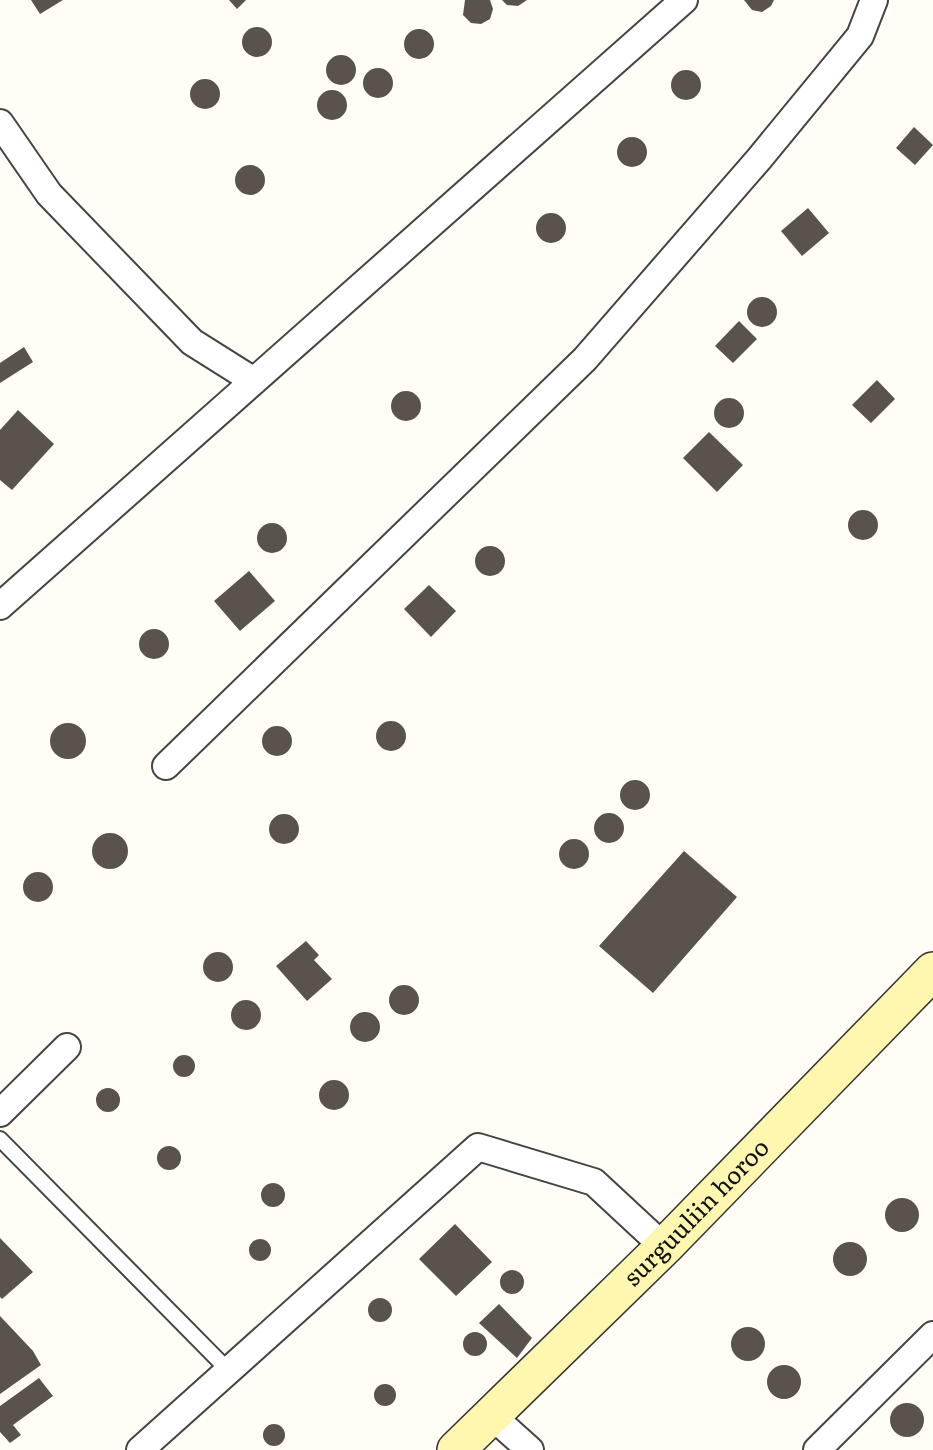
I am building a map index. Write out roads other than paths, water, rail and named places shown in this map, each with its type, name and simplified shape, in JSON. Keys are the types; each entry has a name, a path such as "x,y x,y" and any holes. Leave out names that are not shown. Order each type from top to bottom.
{"street":[{"path":"0,606 684,0"},
{"path":"166,766 585,359 760,159 860,36 874,0"},
{"path":"0,123 49,194 192,342 254,380"},
{"name":"surguuliin horoo","path":"456,1450 664,1247 933,971"},
{"path":"0,1113 66,1047"},
{"path":"140,1450 478,1147 594,1182 664,1247"},
{"path":"817,1450 933,1335"},
{"path":"491,1415 530,1450"}],"lane":[{"path":"0,1139 228,1370"}]}
